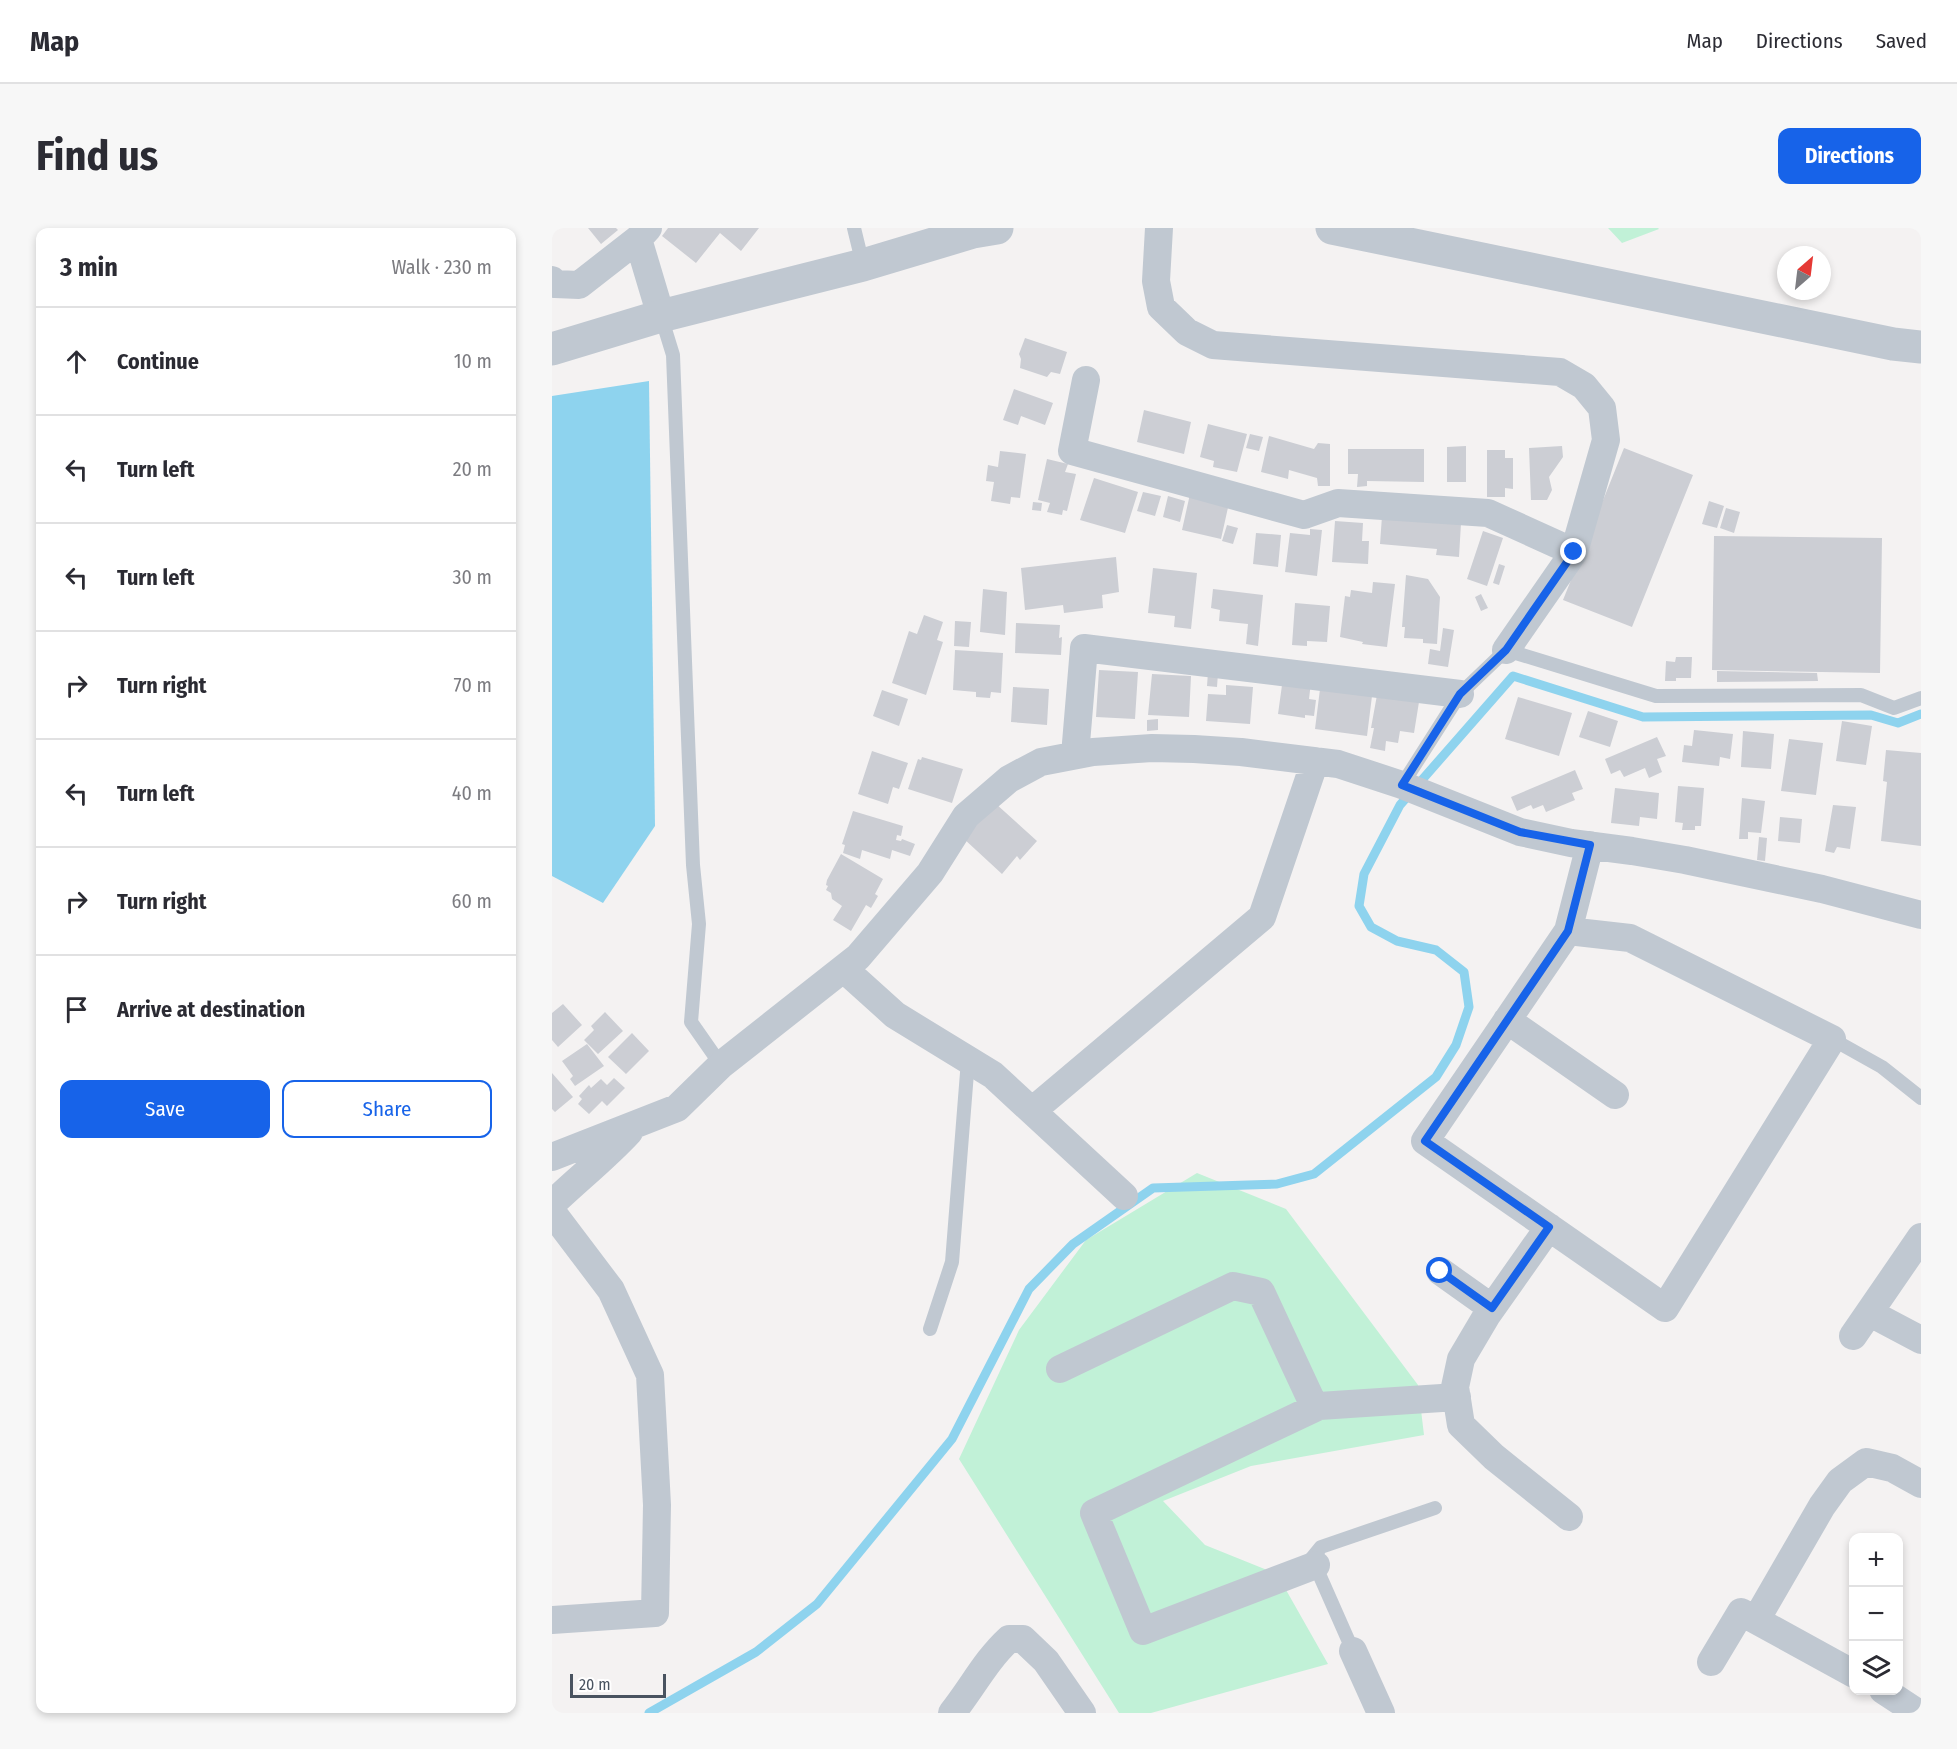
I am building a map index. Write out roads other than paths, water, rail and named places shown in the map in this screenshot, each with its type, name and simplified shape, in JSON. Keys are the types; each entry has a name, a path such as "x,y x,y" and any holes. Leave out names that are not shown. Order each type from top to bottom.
{"street":[{"path":"1159,228 1156,281 1161,307 1188,332 1213,345 1560,372 1584,386 1602,408 1606,440 1574,552 1506,650"},
{"path":"1332,228 1893,344 1921,347"},
{"path":"552,349 661,316 864,265 981,229"},
{"path":"552,280 555,284 579,285 643,234 661,316"},
{"path":"1086,380 1072,452 1304,515 1338,503 1488,513 1574,552"},
{"path":"1075,755 1084,648 1460,694"},
{"path":"552,1157 677,1108 721,1065 858,957 930,873 966,816 1009,780 1041,762 1075,755 1152,748 1194,749 1241,752 1338,764 1402,785 1520,832 1735,871 1921,915"},
{"path":"1032,1111 1262,917 1315,761"},
{"path":"1568,931 1630,938 1832,1039 1665,1308 1425,1141 1568,931 1590,845"},
{"path":"844,969 895,1015 993,1075 1124,1196"},
{"path":"1507,1020 1615,1095"},
{"path":"552,1204 580,1177 608,1155 635,1126"},
{"path":"552,1212 611,1290 650,1375 657,1505 656,1613 552,1620"},
{"path":"1549,1227 1492,1308 1461,1359 1455,1387 1461,1425 1494,1457 1569,1517"},
{"path":"1853,1336 1921,1237"},
{"path":"1440,1271 1492,1308"},
{"path":"1060,1369 1233,1286 1261,1292 1315,1408"},
{"path":"1870,1313 1921,1340"},
{"path":"1316,1565 1143,1631 1094,1514 1319,1406 1457,1398"},
{"path":"1756,1620 1822,1506 1840,1482 1866,1462 1892,1468 1921,1484"},
{"path":"1711,1662 1741,1612 1849,1671"},
{"path":"952,1713 994,1653 1009,1639 1023,1639 1046,1661 1082,1713"},
{"path":"1353,1651 1381,1713"},
{"path":"1890,1695 1918,1713"}],"lane":[{"path":"855,228 864,265"},
{"path":"661,316 673,355 693,865 699,924 691,1022 721,1065"},
{"path":"1402,785 1460,694 1506,650 1656,696 1861,695 1894,708 1921,699"},
{"path":"1832,1039 1882,1067 1921,1098"},
{"path":"930,1329 952,1262 968,1060"},
{"path":"1353,1651 1312,1558 1321,1547 1435,1508"}],"water":[{"path":"649,381 655,826 603,903 552,876 552,396"}],"waterway":[{"path":"649,1713 756,1652 817,1604 952,1439 1029,1289 1073,1244 1153,1188 1277,1184 1314,1174 1436,1077 1456,1045 1469,1007 1464,972 1436,950 1397,941 1371,927 1359,906 1364,874 1400,805 1513,676 1643,717 1871,715 1898,723 1921,714"}]}
